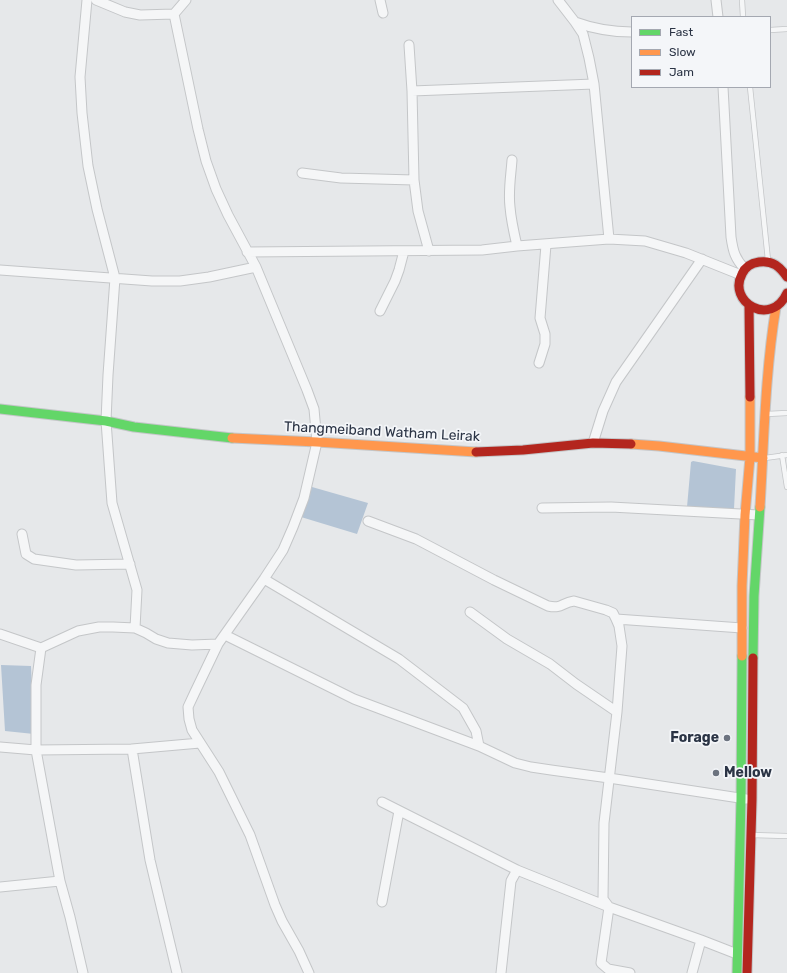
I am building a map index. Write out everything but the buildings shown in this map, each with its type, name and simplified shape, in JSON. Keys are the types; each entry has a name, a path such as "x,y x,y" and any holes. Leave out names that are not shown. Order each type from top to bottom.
{"main road":[{"path":"777,264 787,260"},
{"path":"787,277 784,271 777,264 768,261 758,261 750,265 743,272 739,283 740,292 743,299 749,305 757,309 766,310 776,307 784,300 787,293"},
{"path":"737,973 741,799 742,586 745,515 750,457 749,305"},
{"path":"748,973 752,800 753,625 768,357 776,307"},
{"name":"Thangmeiband Watham Leirak","path":"0,410 106,421 134,427 232,438 471,452 523,450 593,443 634,444 763,458"}],"street":[{"path":"87,0 80,77 82,113 88,166 115,278 106,421 112,503 137,590 135,628"},
{"path":"96,0 124,12 140,15 174,14 186,0"},
{"path":"380,0 383,13"},
{"path":"558,0 575,22 582,34 589,58 594,84 609,240"},
{"path":"716,0 718,16"},
{"path":"174,14 206,161 216,189 256,267 308,390 314,409 317,442 304,498 293,527 283,550 218,644 188,707 192,730 219,772 250,835 275,905 309,973"},
{"path":"575,22 602,30 631,32"},
{"path":"409,45 412,91 414,180 418,211 429,250"},
{"path":"412,91 594,84"},
{"path":"723,88 731,237 735,256 743,272"},
{"path":"512,160 510,205 517,246"},
{"path":"302,173 341,178 414,180"},
{"path":"247,252 482,250 517,246 609,240 645,241 743,272"},
{"path":"539,363 546,344 545,334 540,318 546,245"},
{"path":"380,311 395,281 404,251"},
{"path":"593,443 603,411 616,382 702,259"},
{"path":"0,270 152,281 180,281 209,277 256,267"},
{"path":"542,508 611,507 759,515"},
{"path":"368,521 416,539 494,580 548,606 555,608 574,601 613,613 619,626 622,646 617,712 604,823 603,899 609,907 601,963 608,969 630,973"},
{"path":"22,534 26,554 34,558 76,564 130,564"},
{"path":"264,579 399,659 462,708 476,731 479,746"},
{"path":"470,612 507,639 550,664 617,712"},
{"path":"616,619 742,628"},
{"path":"0,634 41,648 78,631 99,627 135,628 156,639 168,643 192,646 218,644"},
{"path":"225,635 354,698 479,746 515,763 531,767 752,800"},
{"path":"41,648 36,685 36,750 60,881 70,916 83,973"},
{"path":"0,747 36,750 132,749 200,743"},
{"path":"132,749 150,860 177,973"},
{"path":"382,802 517,870 609,907 737,954"},
{"path":"382,902 399,811"},
{"path":"501,973 512,881 517,870"},
{"path":"0,887 60,881"},
{"path":"692,973 701,940"}],"lane":[{"path":"742,0 744,16"},
{"path":"771,30 787,29"},
{"path":"750,88 768,261"},
{"path":"765,414 787,413"},
{"path":"763,458 785,455 787,487"},
{"path":"751,835 787,836"}],"water":[{"path":"693,461 736,469 734,509 687,507 691,462"},
{"path":"312,487 368,503 357,534 301,517"},
{"path":"1,665 31,666 34,734 5,731"}],"traffic: fast":[{"path":"0,409 106,421 134,427 232,438"},
{"path":"753,658 754,596 760,507"},
{"path":"737,973 741,799 742,656"}],"traffic: slow":[{"path":"760,507 767,382 776,307"},
{"path":"742,656 742,586 745,515 750,457 750,397"},
{"path":"232,438 476,452"},
{"path":"631,444 763,458"}],"traffic: jam":[{"path":"787,277 776,265 768,262 759,262 751,264 745,269 739,284 740,294 745,302 762,310 771,309 780,303 787,293"},
{"path":"749,305 750,397"},
{"path":"476,452 523,450 593,443 631,444"},
{"path":"747,973 752,800 753,658"}],"place":[{"name":"Forage","path":"727,738"},
{"name":"Mellow","path":"716,773"}]}
